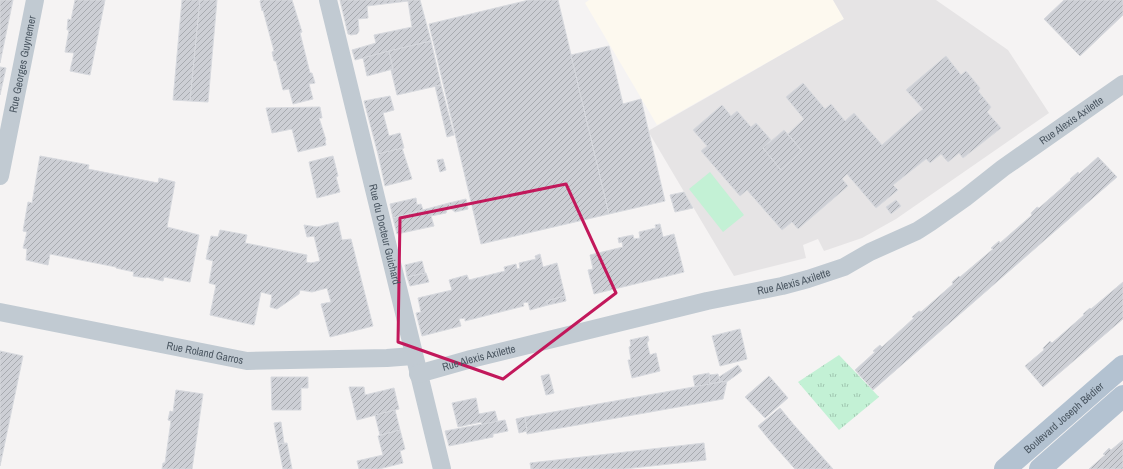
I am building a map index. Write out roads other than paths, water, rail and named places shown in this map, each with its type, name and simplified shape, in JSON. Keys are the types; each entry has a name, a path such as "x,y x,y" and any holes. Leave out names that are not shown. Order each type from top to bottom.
{"main road":[{"name":"Boulevard Joseph Bédier","path":"1005,469 1123,366"},
{"name":"Boulevard Joseph Bédier","path":"1040,469 1123,396"}],"street":[{"name":"Rue Georges Guynemer","path":"0,176 35,0"},
{"name":"Rue du Docteur Guichard","path":"328,0 413,356 442,469"},
{"name":"Rue Alexis Axilette","path":"418,374 471,359 707,301 808,280 844,267 870,252 917,231 931,222 965,198 1003,168 1123,84"},
{"name":"Rue Roland Garros","path":"0,312 248,361 413,356"}]}
